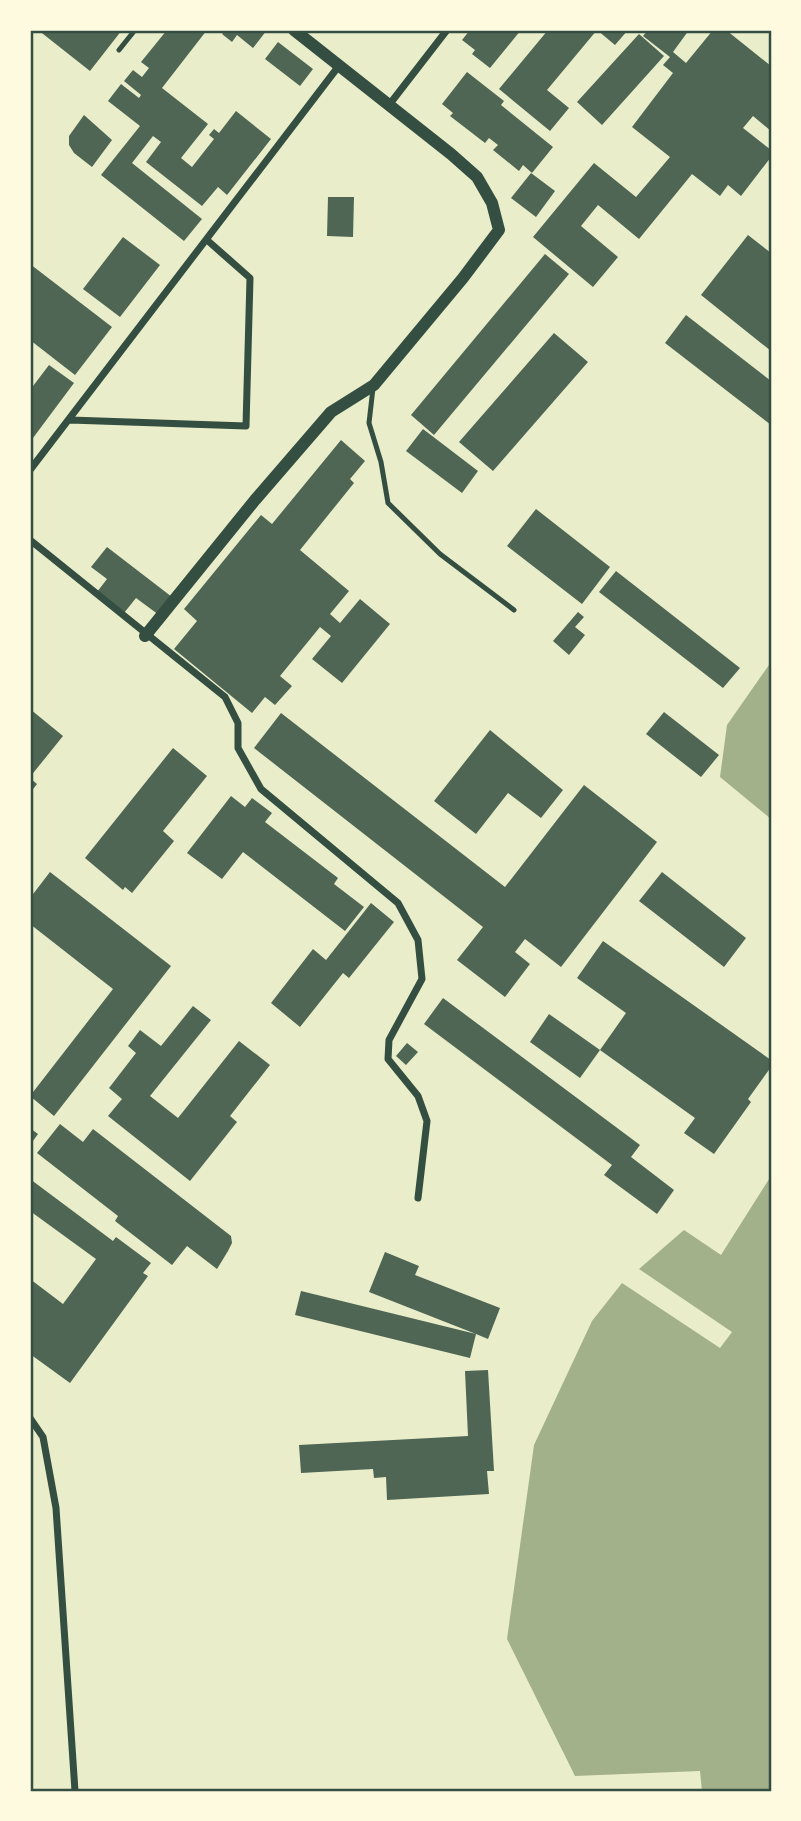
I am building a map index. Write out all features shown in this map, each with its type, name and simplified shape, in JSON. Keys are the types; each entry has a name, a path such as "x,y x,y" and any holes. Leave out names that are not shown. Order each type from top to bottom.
{"street":[{"path":"145,635 331,412 374,385 463,278 499,230 492,203 477,177 294,30"},
{"path":"389,105 447,30"},
{"path":"30,470 338,66"},
{"path":"70,420 246,426 250,278 207,240"},
{"path":"30,540 225,698 238,723 238,748 261,789 398,903 418,940 422,979 389,1040 388,1059 418,1096 427,1121 418,1198"},
{"path":"30,1418 43,1437 56,1508 75,1791"}],"lane":[{"path":"119,50 135,30"},
{"path":"374,385 369,423 381,463 388,503 440,554 514,610"}],"shaded area":[{"path":"771,662 771,819 720,777 727,725"},
{"path":"771,1176 771,1791 702,1791 700,1771 575,1776 507,1639 534,1445 592,1321 622,1283 720,1348 732,1332 639,1269 684,1230 721,1255"}],"building":[{"path":"38,30 122,30 90,71"},
{"path":"167,30 207,30 162,88 208,124 181,158 192,167 214,139 209,135 214,129 219,133 236,111 271,139 227,195 218,187 202,206 146,162 161,142 153,136 132,163 202,219 184,241 101,175 140,126 108,101 121,84 139,98 141,95 124,81 133,70 142,77 149,68 141,62"},
{"path":"226,30 267,30 253,48 237,35 232,42 222,34"},
{"path":"470,30 521,30 490,68 472,54 475,50 462,40"},
{"path":"548,30 597,30 547,90 569,108 550,131 499,89"},
{"path":"597,30 628,30 615,45"},
{"path":"648,30 689,30 673,52 686,63 713,30 726,30 771,66 771,131 753,116 743,128 771,150 771,157 741,196 728,185 720,196 692,174 639,239 598,205 581,226 618,257 593,287 533,237 594,163 636,197 670,157 632,127 673,73 663,65 670,57 643,36"},
{"path":"639,34 664,56 602,125 577,102"},
{"path":"278,42 313,69 300,86 265,59"},
{"path":"467,72 504,101 501,105 553,147 532,173 523,165 519,171 493,150 498,145 489,138 485,143 450,116 453,113 442,104"},
{"path":"84,115 112,140 92,167 74,153 69,145 69,136"},
{"path":"531,173 555,191 536,217 511,198"},
{"path":"328,197 354,197 353,237 327,236"},
{"path":"748,235 771,253 771,351 701,295"},
{"path":"123,237 160,265 120,317 83,289"},
{"path":"545,254 569,274 434,435 411,415"},
{"path":"30,264 112,327 75,375 30,340"},
{"path":"686,315 771,381 771,425 665,343"},
{"path":"554,333 588,362 493,471 459,442"},
{"path":"49,365 74,383 30,442 30,390"},
{"path":"423,429 478,471 462,493 406,451"},
{"path":"341,440 365,461 350,479 354,483 300,550 349,591 330,614 340,623 360,599 390,624 342,683 312,659 331,636 320,627 280,676 292,686 275,705 265,697 252,713 174,649 197,621 184,609 261,515 272,524"},
{"path":"536,509 610,567 582,604 507,546"},
{"path":"107,547 172,597 159,615 136,598 124,613 97,592 107,579 91,567"},
{"path":"616,571 740,668 723,688 599,592"},
{"path":"578,612 584,617 575,627 585,635 569,655 553,641"},
{"path":"30,709 63,736 30,777"},
{"path":"664,712 719,755 701,777 646,734"},
{"path":"281,713 505,887 584,785 657,842 561,967 525,939 515,952 530,964 505,997 457,960 483,927 254,748"},
{"path":"490,730 563,790 541,818 508,793 476,834 434,801"},
{"path":"173,748 207,776 163,831 174,841 132,893 125,887 123,890 85,858"},
{"path":"30,778 37,784 30,793"},
{"path":"231,796 245,807 252,798 272,813 265,822 338,878 334,884 364,907 345,931 243,852 222,879 187,853"},
{"path":"50,872 171,966 54,1116 30,1096 113,989 30,924 30,898"},
{"path":"662,872 746,938 724,967 639,901"},
{"path":"371,903 394,922 349,978 343,973 300,1027 271,1003 313,949 326,960"},
{"path":"603,941 771,1060 771,1067 748,1099 751,1102 714,1154 684,1133 695,1118 600,1050 626,1013 577,978"},
{"path":"443,998 640,1145 631,1157 674,1190 657,1214 604,1175 612,1165 424,1024"},
{"path":"193,1006 211,1020 150,1096 178,1118 239,1041 270,1065 230,1116 237,1122 190,1181 108,1116 122,1099 109,1088 136,1053 128,1046 140,1030 161,1046"},
{"path":"549,1014 600,1050 580,1078 530,1042"},
{"path":"407,1043 418,1052 406,1065 396,1056"},
{"path":"60,1124 83,1142 93,1129 231,1236 232,1243 217,1269 187,1246 172,1265 115,1221 118,1216 37,1153"},
{"path":"30,1128 38,1134 30,1145"},
{"path":"30,1179 113,1241 116,1237 151,1263 143,1273 148,1276 70,1383 30,1354 30,1279 63,1304 96,1259 30,1211"},
{"path":"385,1252 419,1266 415,1275 500,1308 488,1339 369,1292"},
{"path":"301,1291 476,1334 470,1358 295,1315"},
{"path":"488,1370 494,1471 487,1471 489,1494 387,1500 386,1477 374,1478 373,1469 301,1473 299,1445 468,1436 465,1371"}]}
